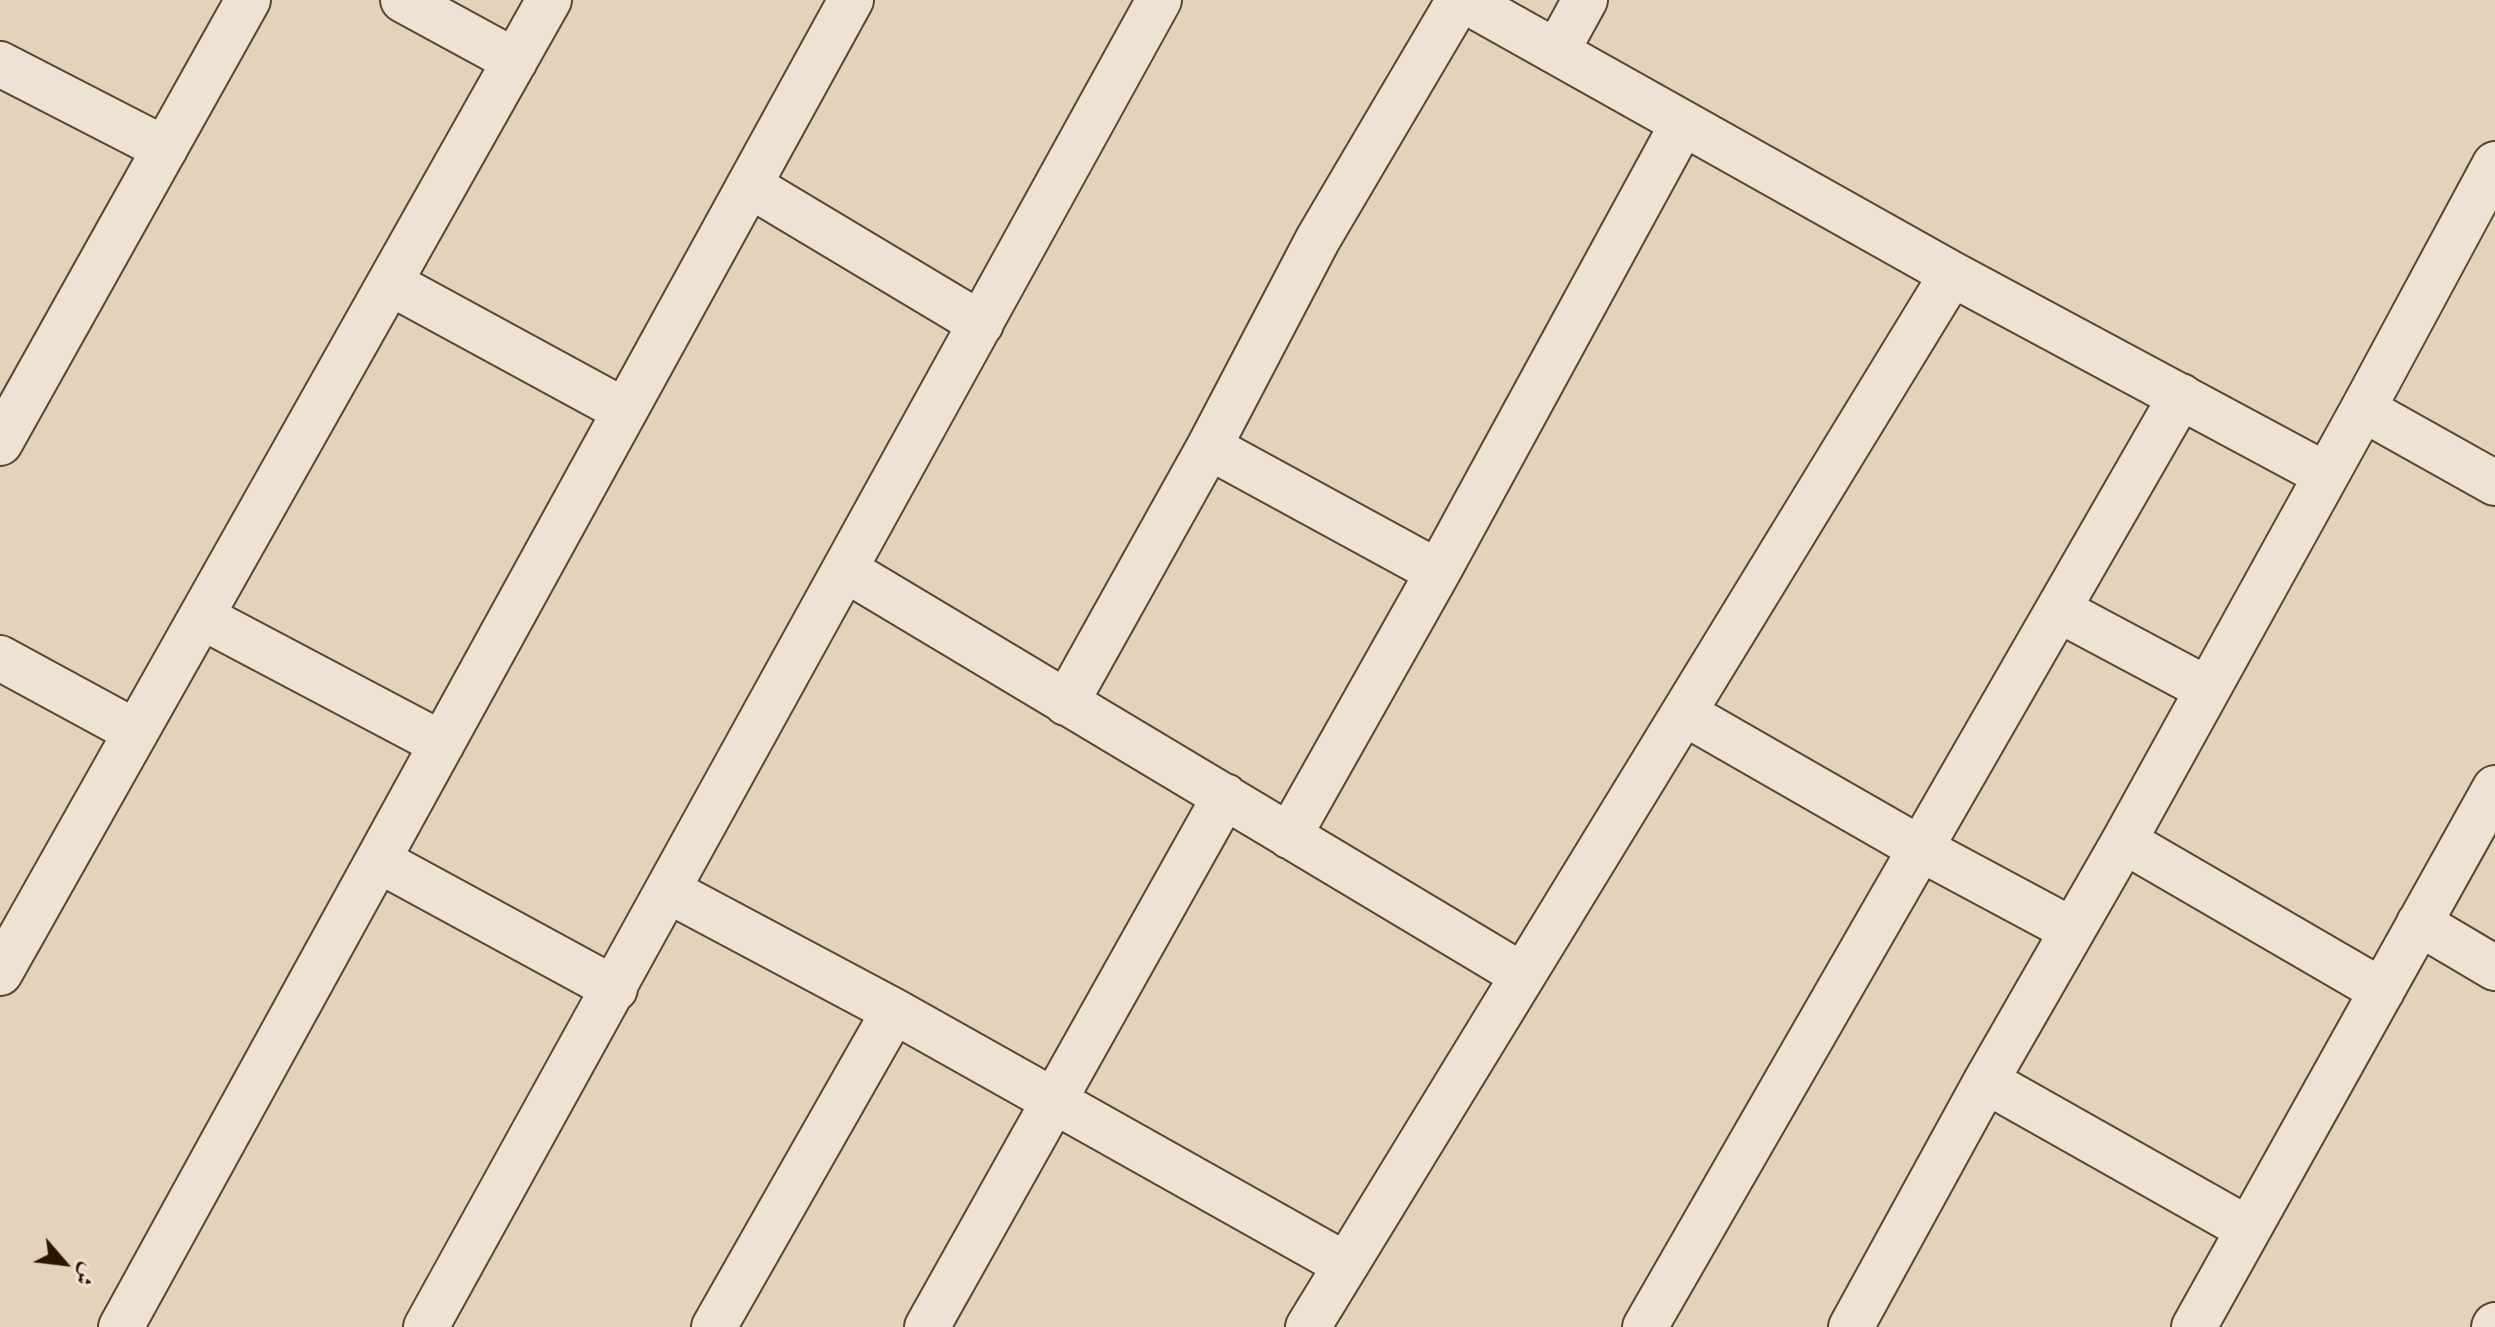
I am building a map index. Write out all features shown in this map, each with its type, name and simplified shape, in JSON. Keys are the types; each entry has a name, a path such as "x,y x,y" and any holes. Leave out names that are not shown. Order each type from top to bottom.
{"street":[{"path":"0,443 248,0"},
{"path":"403,0 515,61"},
{"path":"0,973 549,0"},
{"path":"121,1327 851,0"},
{"path":"426,1327 1159,0"},
{"path":"1066,703 1209,447 1318,239 1461,0 1952,274 2326,475"},
{"path":"1557,51 1585,0"},
{"path":"0,64 165,149"},
{"path":"1289,836 1438,572 1683,123"},
{"path":"1851,1327 1986,1081 2124,841 2495,164"},
{"path":"749,185 981,324"},
{"path":"1308,1327 1952,274"},
{"path":"390,283 625,411"},
{"path":"1645,1327 2181,396"},
{"path":"2363,409 2495,483"},
{"path":"1209,447 1438,572"},
{"path":"846,570 1522,975"},
{"path":"2059,610 2207,689"},
{"path":"202,617 442,744"},
{"path":"0,658 136,732"},
{"path":"1684,713 1921,849 2072,930"},
{"path":"2194,1327 2495,788"},
{"path":"927,1327 1225,796"},
{"path":"2124,841 2382,991"},
{"path":"378,860 615,989"},
{"path":"669,891 894,1011 1346,1265"},
{"path":"2419,923 2495,968"},
{"path":"714,1327 894,1011"},
{"path":"1986,1081 2248,1229"}]}
